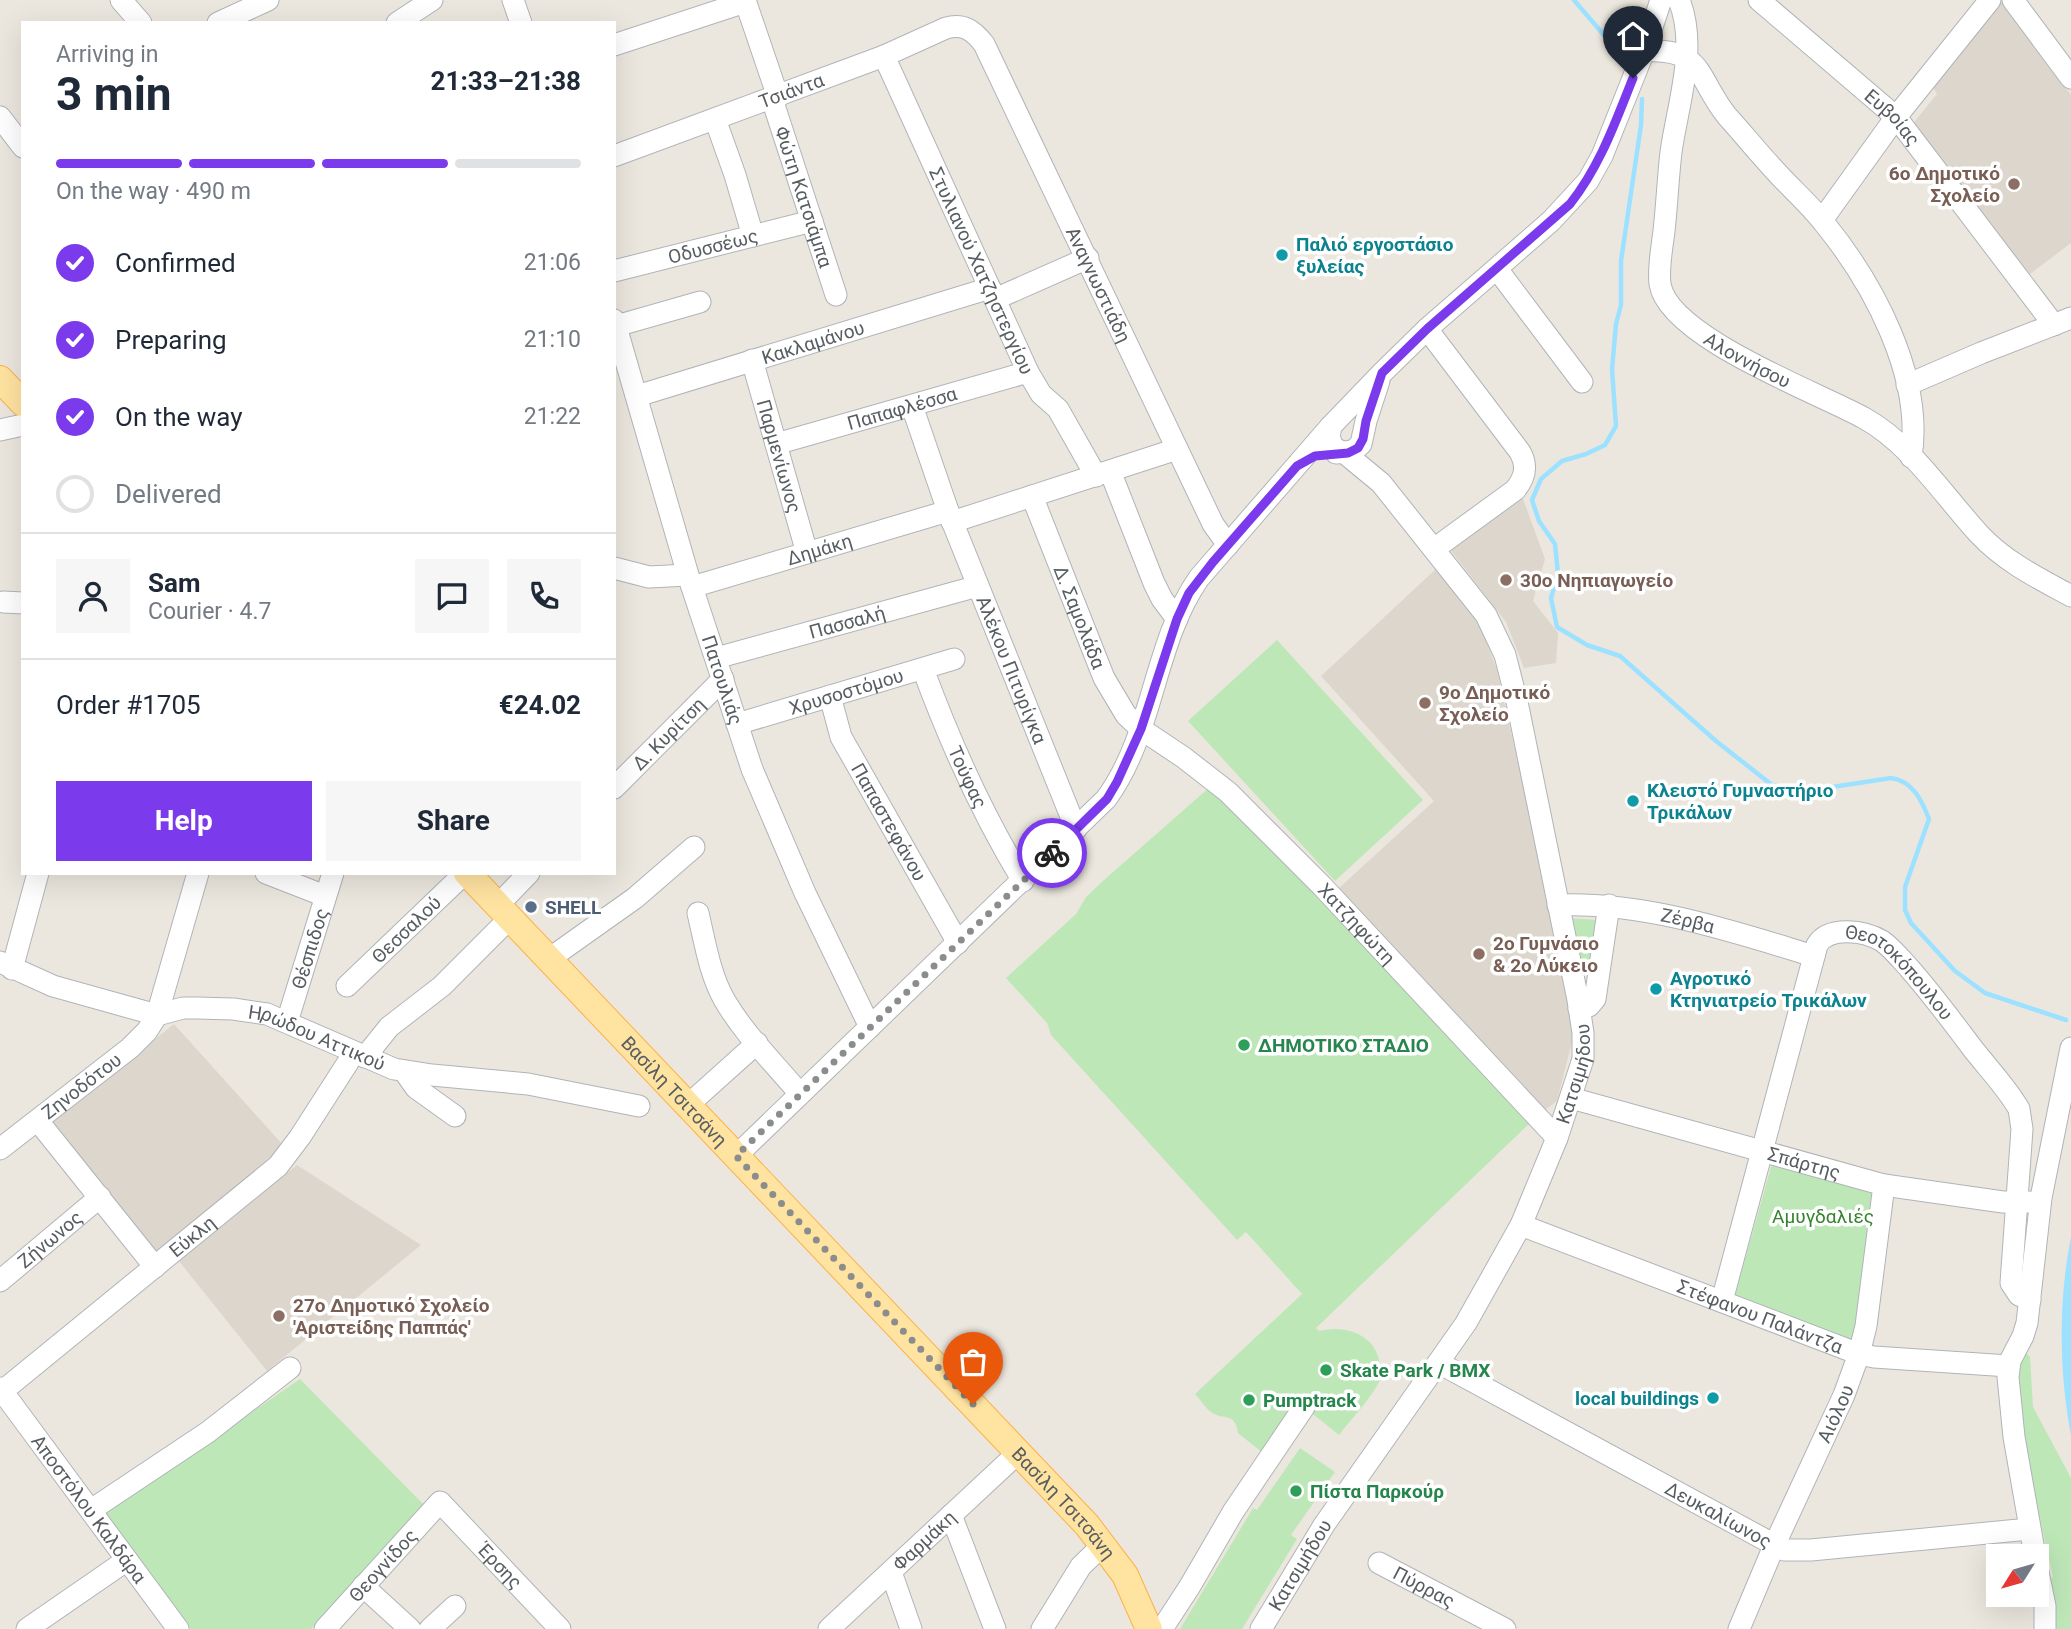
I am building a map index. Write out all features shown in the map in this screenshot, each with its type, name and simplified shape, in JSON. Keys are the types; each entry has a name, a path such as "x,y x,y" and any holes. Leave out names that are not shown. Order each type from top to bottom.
{"main road":[{"name":"Βασίλη Τσιτσάνη","path":"468,875 1104,1544 1125,1575 1149,1629"}],"street":[{"path":"121,0 139,21"},
{"path":"222,21 268,0"},
{"path":"400,21 432,0"},
{"path":"513,0 520,21"},
{"path":"736,1156 1111,793 1141,729 1177,619 1199,578 1335,422 1382,373 1427,329 1570,204 1588,181 1602,156 1644,51 1661,0"},
{"name":"Αλοννήσου","path":"1679,0 1686,27 1686,58 1671,155 1660,266 1664,297 1694,327 1783,379 1865,418 1911,457 1993,548 2024,571 2071,596"},
{"name":"Ευβοίας","path":"1759,0 1896,117 2062,321"},
{"path":"1822,220 1896,117 1990,0"},
{"path":"2013,0 2071,78"},
{"path":"616,44 745,1"},
{"name":"Φώτη Κατσιάμπα","path":"745,1 836,295"},
{"name":"Τσιάντα","path":"616,155 884,56 946,28 967,28"},
{"name":"Αναγνωστιάδη","path":"967,28 984,44 1213,524 1228,545"},
{"path":"1644,51 1672,51 1698,67 1727,116 1822,220 1842,246 1873,298 1892,340 1907,385 1913,421 1911,457"},
{"name":"Στυλιανού Χατζηστεργίου","path":"884,56 1028,372 1041,394 1058,409 1103,473 1162,599 1177,619"},
{"path":"0,117 21,144"},
{"path":"715,119 733,167 753,236"},
{"name":"Οδυσσέως","path":"616,270 812,221"},
{"name":"Κακλαμάνου","path":"636,396 752,360 992,293 1088,258"},
{"path":"1497,269 1582,382"},
{"path":"616,323 700,302"},
{"path":"1907,385 2062,321"},
{"path":"1427,329 1520,452 1525,467 1522,481 1515,490 1434,550"},
{"name":"Πατουλιάς","path":"616,330 621,366 636,396 690,581 757,782 783,845 870,1027"},
{"name":"Παρμενίωνος","path":"752,360 807,553"},
{"name":"Παπαφλέσσα","path":"776,444 1028,372"},
{"path":"1297,466 1315,456 1348,453 1362,444 1366,421 1382,373"},
{"name":"Αλέκου Πιτυρίγκα","path":"912,406 950,517 1076,829"},
{"path":"1335,422 1355,420 1364,433 1381,483"},
{"path":"1335,422 1329,437 1330,442 1381,483"},
{"path":"0,430 21,425"},
{"name":"Δημάκη","path":"616,569 649,577 690,581 1032,496 1177,449"},
{"name":"Κατσιμήδου","path":"1261,1629 1324,1525 1439,1363 1484,1293 1521,1226 1557,1138 1583,1059 1584,1045 1579,1009 1517,702 1505,655 1486,615 1381,483"},
{"name":"Δ. Σαμολάδα","path":"1032,496 1104,678 1117,702 1141,729"},
{"name":"Πασσαλή","path":"716,658 978,586"},
{"name":"Χρυσοστόμου","path":"737,724 954,659"},
{"name":"Τούφας","path":"923,668 942,719 981,806 1023,881"},
{"name":"Δ. Κυρίτση","path":"616,786 723,679"},
{"name":"Παπαστεφάνου","path":"830,696 841,737 958,943"},
{"name":"Χατζηφώτη","path":"1141,729 1228,792 1322,886 1557,1138"},
{"path":"549,959 635,898 694,847"},
{"path":"6,966 37,875"},
{"path":"157,1015 197,875"},
{"path":"271,875 325,896"},
{"name":"Θέσπιδος","path":"287,1022 332,875"},
{"name":"Θεσσαλού","path":"347,986 464,875"},
{"path":"504,912 528,875"},
{"name":"Ζέρβα","path":"1558,905 1609,905 1651,911 1814,956"},
{"path":"1579,1009 1593,1003 1609,905"},
{"name":"Εύκλη","path":"1,1391 278,1166 360,1055 389,1027 448,980 504,912"},
{"path":"698,914 715,980 725,1001 800,1094"},
{"name":"Θεοτοκόπουλου","path":"1722,1301 1814,956 1819,942 1828,935 1848,933 1871,936 1885,944 1931,994 2019,1110 2022,1129 2011,1283 2019,1295 2030,1300"},
{"name":"Ηρώδου Αττικού","path":"6,966 53,986 157,1015 183,1008 233,1009 267,1014 360,1055 404,1071 528,1084 639,1106"},
{"path":"1573,980 1598,980"},
{"name":"Ζηνοδότου","path":"1,1148 130,1048 147,1031 157,1015"},
{"path":"688,1105 757,1043"},
{"path":"2032,1544 2014,1437 2009,1366 2026,1328 2041,1199 2071,1048"},
{"path":"404,1071 416,1088 455,1116"},
{"name":"Σπάρτης","path":"1571,1098 1884,1185 2017,1203 2041,1199"},
{"path":"38,1121 155,1267"},
{"name":"Αιόλου","path":"1739,1629 1844,1395 1859,1354 1866,1326 1884,1185"},
{"name":"Ζήνωνος","path":"0,1281 100,1197"},
{"name":"Στέφανου Παλάντζα","path":"1521,1226 1859,1354 2009,1366"},
{"name":"Δευκαλίωνος","path":"1439,1363 1774,1546 1796,1552 2029,1529"},
{"path":"91,1510 199,1438 290,1368"},
{"name":"Αποστόλου Καλδάρα","path":"1,1391 178,1629"},
{"path":"1162,1629 1233,1513 1304,1407"},
{"name":"Φαρμάκη","path":"829,1629 1019,1452"},
{"name":"Θεογνίδος","path":"325,1629 439,1502"},
{"name":"Έρσης","path":"439,1502 560,1629"},
{"path":"951,1515 995,1629"},
{"path":"1042,1629 1081,1566 1104,1544"},
{"path":"27,1629 127,1560"},
{"name":"Πύρρας","path":"1379,1563 1505,1629"},
{"path":"891,1572 911,1629"},
{"path":"363,1586 410,1629"},
{"path":"430,1629 455,1606"},
{"path":"2045,1607 2045,1629"}],"shaded area":[{"name":"6ο Δημοτικό Σχολείο","path":"2000,0 2071,95 2071,243 2026,277 1912,125 1937,94 1932,86"},
{"name":"30ο Νηπιαγωγείο","path":"1522,496 1545,559 1533,601 1558,633 1556,663 1524,668 1506,622 1449,548"},
{"name":"2ο Γυμνάσιο & 2ο Λύκειο","path":"1437,568 1481,628 1497,670 1541,865 1572,1020 1573,1038 1557,1101 1545,1110 1338,889 1434,801 1321,676"},
{"path":"174,1024 284,1146 266,1166 154,1257 48,1125"},
{"name":"27ο Δημοτικό Σχολείο 'Αριστείδης Παππάς'","path":"297,1165 421,1245 267,1371 178,1260"}],"green space":[{"path":"1277,640 1423,800 1335,881 1188,721"},
{"path":"1211,786 1328,904 1529,1124 1316,1328 1319,1331 1349,1331 1367,1339 1378,1355 1379,1382 1339,1435 1304,1407 1269,1458 1238,1433 1231,1419 1215,1415 1195,1394 1302,1294 1246,1232 1237,1240 1051,1035 1047,1023 1006,978 1076,914 1086,897 1104,880"},
{"path":"1567,918 1598,920 1591,972 1578,972"},
{"name":"Αμυγδαλιές","path":"1773,1160 1873,1190 1853,1343 1734,1299"},
{"path":"2025,1351 2030,1357 2033,1407 2071,1478 2071,1629 2050,1629 2047,1607 2049,1580 2053,1577 2049,1544 2046,1544 2041,1524 2031,1517 2014,1412 2021,1352"},
{"path":"300,1379 425,1506 311,1629 190,1629 104,1514"},
{"path":"1300,1448 1335,1472 1291,1535 1297,1539 1242,1629 1180,1629 1253,1508 1257,1510"}],"water":[{"path":"2071,1237 2071,1436 2062,1362 2062,1311"}],"waterway":[{"path":"1574,0 1620,54"},
{"path":"1642,99 1641,125 1621,261 1621,305 1616,324 1612,369 1616,426 1605,445 1562,461 1541,479 1532,500 1539,521 1555,544 1558,574 1551,598 1557,627 1587,645 1620,656 1716,741 1772,785 1789,790 1813,790 1891,778 1905,783 1920,799 1929,819 1905,887 1905,910 1911,923 1955,971 1985,993 2066,1020"}],"way so far":[{"path":"973,1404 736,1156 1052,853"}],"place":[{"name":"6ο Δημοτικό Σχολείο","path":"2014,184"},
{"name":"Παλιό εργοστάσιο ξυλείας","path":"1282,255"},
{"name":"30ο Νηπιαγωγείο","path":"1506,580"},
{"name":"9ο Δημοτικό Σχολείο","path":"1425,703"},
{"name":"Κλειστό Γυμναστήριο Τρικάλων","path":"1633,801"},
{"name":"SHELL","path":"531,907"},
{"name":"2ο Γυμνάσιο & 2ο Λύκειο","path":"1479,954"},
{"name":"Αγροτικό Κτηνιατρείο Τρικάλων","path":"1656,989"},
{"name":"ΔΗΜΟΤΙΚΟ ΣΤΑΔΙΟ","path":"1244,1045"},
{"name":"27ο Δημοτικό Σχολείο 'Αριστείδης Παππάς'","path":"279,1316"},
{"name":"Skate Park / BMX","path":"1326,1370"},
{"name":"local buildings","path":"1713,1398"},
{"name":"Pumptrack","path":"1249,1400"},
{"name":"Πίστα Παρκούρ","path":"1296,1491"}],"route":[{"path":"1052,853 1107,799 1117,782 1141,729 1177,619 1199,578 1297,466 1321,454 1348,453 1362,444 1366,421 1382,373 1427,329 1570,204 1588,181 1602,156 1633,78"}]}
